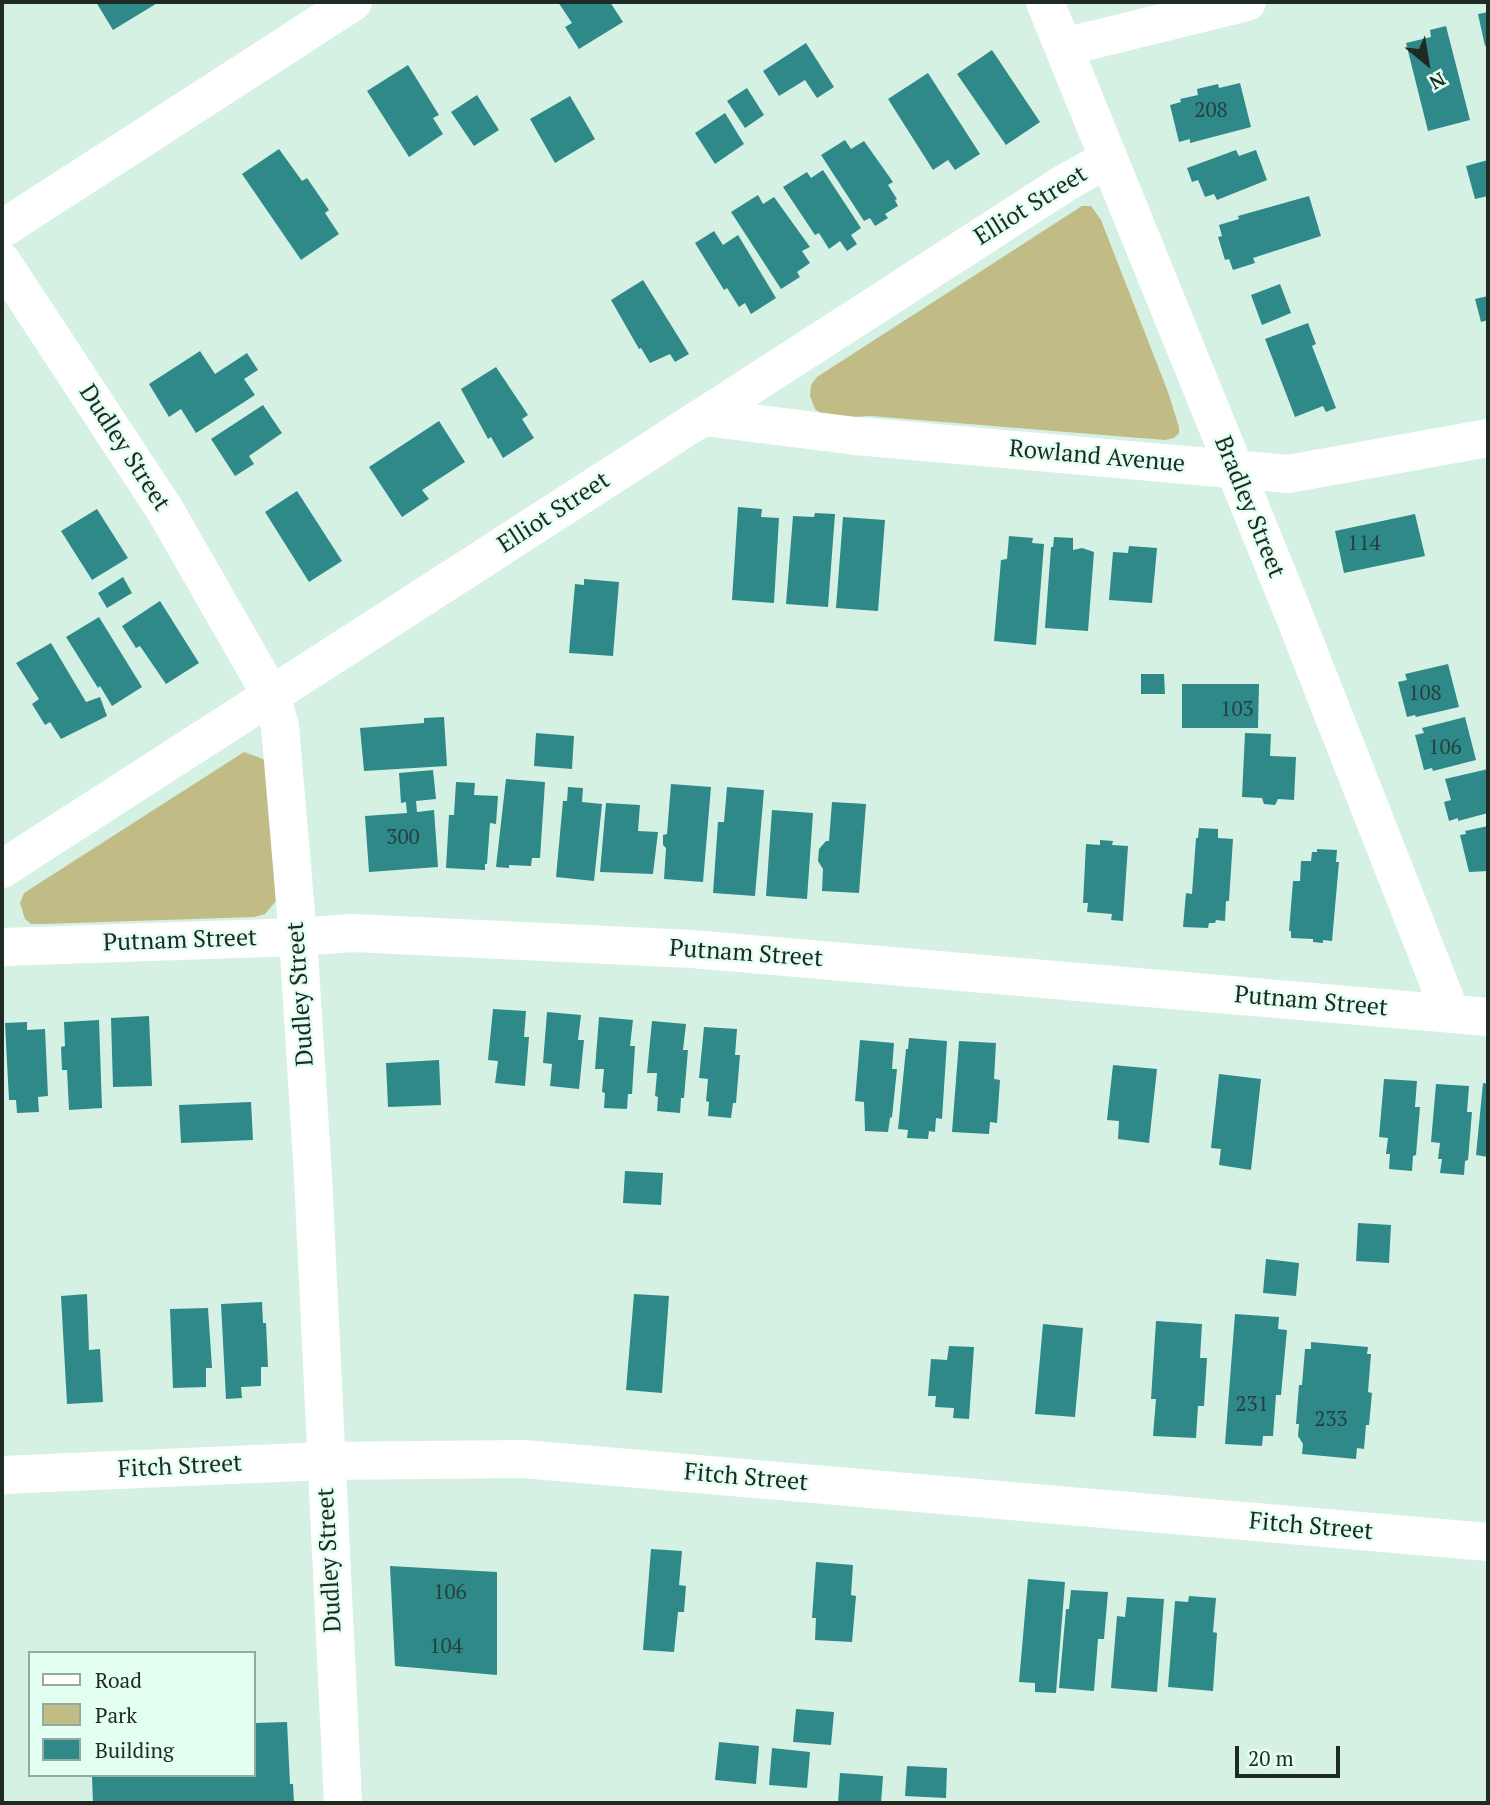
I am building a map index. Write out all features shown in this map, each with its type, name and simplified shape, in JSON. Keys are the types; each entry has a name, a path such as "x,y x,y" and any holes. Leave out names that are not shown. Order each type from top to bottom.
{"street":[{"path":"2,229 353,2"},
{"name":"Bradley Street","path":"1045,2 1294,615 1470,1015"},
{"path":"1064,47 1247,2"},
{"name":"Elliot Street","path":"2,869 1065,183 1108,159"},
{"name":"Dudley Street","path":"2,262 165,510 271,695 280,726 298,937 313,1176 343,1803"},
{"name":"Rowland Avenue","path":"704,417 856,436 1288,474 1488,438"},
{"name":"Putnam Street","path":"2,947 353,933 692,949 1470,1015"},
{"name":"Fitch Street","path":"2,1475 325,1461 523,1459 1488,1542"}],"green space":[{"path":"1082,206 1091,206 1101,220 1168,392 1179,427 1179,433 1174,438 1165,440 870,416 837,418 823,415 815,409 810,396 811,385 817,377"},
{"path":"244,752 263,759 268,766 276,901 265,914 254,917 43,924 31,924 25,919 20,903 24,893"}],"building":[{"path":"96,2 159,2 113,30"},
{"path":"558,2 610,2 623,22 579,49 565,27 572,23"},
{"path":"1488,12 1488,44 1485,46 1478,14"},
{"path":"1446,26 1470,120 1428,131 1406,43 1431,37 1430,30"},
{"path":"806,43 834,87 817,98 805,80 779,96 763,71"},
{"path":"992,50 1040,122 1006,145 957,74"},
{"path":"408,65 439,115 433,118 443,134 409,157 367,91"},
{"path":"928,73 980,154 955,170 948,160 933,170 888,99"},
{"path":"1240,83 1251,127 1190,143 1190,139 1179,142 1170,105 1181,102 1180,99 1198,95 1197,89"},
{"path":"747,88 764,115 745,128 727,101"},
{"path":"477,95 499,130 474,146 451,112"},
{"path":"570,96 595,139 555,163 530,119"},
{"path":"725,113 744,144 715,164 695,133"},
{"path":"845,140 851,149 864,141 893,182 888,185 897,199 895,200 898,206 885,214 888,218 875,226 870,218 864,221 821,155"},
{"path":"279,149 302,181 307,178 329,210 325,213 339,234 301,260 242,174"},
{"path":"1236,150 1239,156 1256,150 1267,180 1217,200 1214,194 1205,197 1198,180 1192,182 1187,168"},
{"path":"1488,160 1488,196 1475,199 1466,166"},
{"path":"823,170 861,228 851,235 857,244 847,251 840,241 829,249 819,233 815,235 783,187 807,172 811,178"},
{"path":"758,195 763,204 774,197 810,247 802,251 810,263 797,272 800,277 781,289 731,212"},
{"path":"1309,196 1321,236 1253,258 1255,263 1233,270 1229,259 1225,260 1218,237 1222,236 1219,225 1239,219 1238,216"},
{"path":"714,231 723,245 738,235 776,298 751,314 745,303 739,307 727,288 724,290 695,243"},
{"path":"643,280 689,354 675,362 670,354 650,363 611,300"},
{"path":"1280,284 1291,313 1262,325 1251,295"},
{"path":"1488,296 1488,320 1481,322 1475,299"},
{"path":"1308,323 1316,344 1312,346 1336,408 1326,412 1323,406 1295,417 1265,339"},
{"path":"200,351 215,374 247,353 258,370 244,379 255,395 196,433 181,409 169,417 149,384"},
{"path":"496,367 528,415 522,419 534,438 503,458 491,437 488,439 461,389"},
{"path":"263,405 282,433 249,456 254,464 235,476 211,439"},
{"path":"439,421 465,462 422,490 429,499 402,517 369,467"},
{"path":"297,491 342,561 309,582 265,512"},
{"path":"738,507 762,509 761,517 779,518 774,603 732,600"},
{"path":"97,509 128,558 92,580 61,531"},
{"path":"815,513 835,514 828,607 786,604 793,516 814,517"},
{"path":"1415,514 1425,556 1344,573 1335,531"},
{"path":"843,517 885,520 878,611 836,608"},
{"path":"1009,536 1033,538 1032,543 1044,544 1036,645 994,641 1001,560 1007,559"},
{"path":"1054,537 1073,538 1073,550 1082,548 1094,552 1088,631 1045,628"},
{"path":"1129,546 1157,548 1152,603 1109,600 1113,552 1128,553"},
{"path":"123,577 132,593 107,608 98,593"},
{"path":"584,579 619,582 613,656 569,653 575,584 584,585"},
{"path":"160,601 199,663 166,684 140,646 136,648 122,626"},
{"path":"99,617 142,687 112,706 66,637"},
{"path":"51,643 86,702 100,697 107,716 61,739 50,722 45,725 32,704 39,699 16,663"},
{"path":"1448,664 1459,707 1407,717 1398,682 1407,680 1405,674"},
{"path":"1141,674 1164,674 1165,694 1141,694"},
{"path":"1182,684 1259,684 1258,728 1182,728"},
{"path":"444,717 447,766 364,771 360,728 424,723 424,718"},
{"path":"1465,717 1476,760 1433,771 1432,768 1424,770 1415,735 1424,733 1422,728"},
{"path":"536,733 574,736 572,769 534,766"},
{"path":"1245,733 1271,734 1270,756 1296,757 1294,800 1278,799 1275,805 1264,804 1262,798 1242,797"},
{"path":"1488,769 1488,813 1449,821 1444,802 1451,800 1445,779"},
{"path":"433,770 436,799 416,801 417,812 434,810 438,867 369,872 365,816 407,813 406,802 401,803 399,773"},
{"path":"506,779 545,782 540,858 532,858 531,866 496,867"},
{"path":"456,782 475,783 474,795 498,796 496,824 490,823 485,870 446,868 449,815 454,815"},
{"path":"671,784 711,787 703,882 664,879 666,848 663,845 663,835 667,834"},
{"path":"568,787 583,788 582,802 602,804 594,881 556,877 563,801 567,801"},
{"path":"727,787 764,790 755,896 713,893 718,822 724,822"},
{"path":"832,802 866,804 859,893 822,891 823,869 818,861 819,849 829,841"},
{"path":"606,803 640,805 638,831 658,832 653,874 600,872"},
{"path":"772,810 813,813 807,899 766,896"},
{"path":"1488,826 1488,871 1469,872 1460,835 1466,834 1465,831"},
{"path":"1199,828 1218,829 1218,838 1233,839 1225,921 1216,920 1215,923 1209,923 1208,928 1183,927 1186,893 1192,894"},
{"path":"1100,840 1113,841 1112,845 1128,846 1123,921 1111,920 1112,914 1087,912 1088,903 1083,903 1086,844 1100,845"},
{"path":"1317,849 1337,850 1336,862 1339,862 1332,941 1323,940 1323,943 1313,942 1313,939 1291,938 1289,931 1293,881 1300,881 1301,861 1311,861 1312,852 1317,852"},
{"path":"493,1009 526,1011 524,1037 529,1037 525,1086 495,1083 498,1061 488,1060"},
{"path":"547,1012 581,1015 578,1040 584,1040 579,1089 550,1086 552,1064 543,1063"},
{"path":"149,1016 152,1086 113,1087 111,1018"},
{"path":"599,1017 633,1020 630,1046 635,1046 632,1094 628,1094 627,1109 604,1108 604,1069 595,1069"},
{"path":"99,1020 102,1108 69,1110 67,1070 62,1070 64,1022"},
{"path":"652,1021 686,1024 683,1050 688,1050 680,1113 657,1111 657,1073 647,1073"},
{"path":"27,1022 27,1030 45,1029 48,1096 38,1097 39,1112 17,1113 16,1100 9,1100 5,1023"},
{"path":"704,1027 737,1029 735,1055 740,1055 736,1103 733,1103 731,1118 708,1116 708,1079 699,1078"},
{"path":"909,1038 947,1041 942,1119 936,1118 935,1132 929,1131 928,1139 907,1138 908,1130 898,1129"},
{"path":"860,1040 894,1043 892,1069 897,1069 888,1132 865,1131 864,1102 855,1101"},
{"path":"959,1041 996,1043 994,1079 1000,1080 997,1123 990,1122 989,1134 952,1132"},
{"path":"439,1060 441,1105 388,1107 386,1063"},
{"path":"1113,1065 1157,1069 1149,1143 1118,1139 1119,1121 1107,1120"},
{"path":"1219,1074 1261,1079 1251,1170 1219,1165 1221,1149 1211,1148"},
{"path":"1384,1079 1417,1081 1415,1107 1420,1107 1412,1171 1389,1169 1390,1154 1386,1154 1388,1138 1379,1137"},
{"path":"1483,1083 1488,1084 1488,1157 1476,1155"},
{"path":"1436,1084 1469,1086 1467,1112 1472,1112 1464,1175 1440,1173 1440,1143 1431,1142"},
{"path":"251,1102 253,1140 181,1143 179,1105"},
{"path":"625,1171 663,1173 661,1205 623,1203"},
{"path":"1358,1223 1391,1225 1389,1263 1356,1261"},
{"path":"1266,1259 1299,1263 1296,1296 1263,1293"},
{"path":"87,1294 89,1350 100,1349 103,1402 67,1404 61,1296"},
{"path":"634,1294 669,1296 662,1393 626,1390"},
{"path":"262,1302 268,1367 261,1367 261,1386 241,1387 242,1398 226,1399 221,1304"},
{"path":"208,1308 212,1368 206,1368 206,1387 173,1388 170,1309"},
{"path":"1235,1314 1279,1317 1278,1329 1287,1330 1281,1395 1276,1395 1273,1436 1263,1436 1262,1446 1225,1444"},
{"path":"1156,1321 1202,1324 1200,1358 1207,1358 1204,1406 1198,1406 1196,1438 1153,1436 1156,1399 1151,1399"},
{"path":"1043,1324 1083,1328 1075,1417 1035,1414"},
{"path":"1311,1342 1368,1347 1367,1354 1371,1354 1369,1425 1366,1425 1364,1449 1357,1448 1356,1459 1302,1454 1303,1444 1298,1436 1299,1424 1296,1424 1299,1385 1302,1385 1305,1349 1311,1349"},
{"path":"949,1346 974,1347 969,1419 953,1418 954,1408 935,1407 936,1396 928,1396 931,1359 947,1360"},
{"path":"651,1549 682,1551 679,1585 686,1586 684,1612 678,1612 674,1652 643,1650"},
{"path":"816,1562 853,1565 851,1595 856,1596 852,1642 815,1640 816,1618 812,1618"},
{"path":"390,1566 497,1572 497,1675 395,1666"},
{"path":"1028,1579 1065,1582 1056,1693 1035,1692 1035,1683 1019,1682"},
{"path":"1071,1590 1108,1592 1104,1639 1098,1639 1094,1691 1059,1688 1066,1609 1069,1609"},
{"path":"1189,1596 1216,1598 1213,1632 1217,1633 1213,1691 1168,1687 1175,1601 1188,1602"},
{"path":"1127,1597 1164,1599 1157,1692 1111,1688 1117,1616 1125,1617"},
{"path":"796,1709 834,1712 831,1745 793,1742"},
{"path":"287,1722 290,1784 293,1784 294,1803 93,1803 92,1777 256,1777 256,1723"},
{"path":"719,1742 759,1746 756,1784 715,1780"},
{"path":"772,1748 810,1752 807,1788 769,1785"},
{"path":"907,1766 947,1768 946,1798 905,1796"},
{"path":"840,1773 883,1776 881,1803 838,1803"}]}
